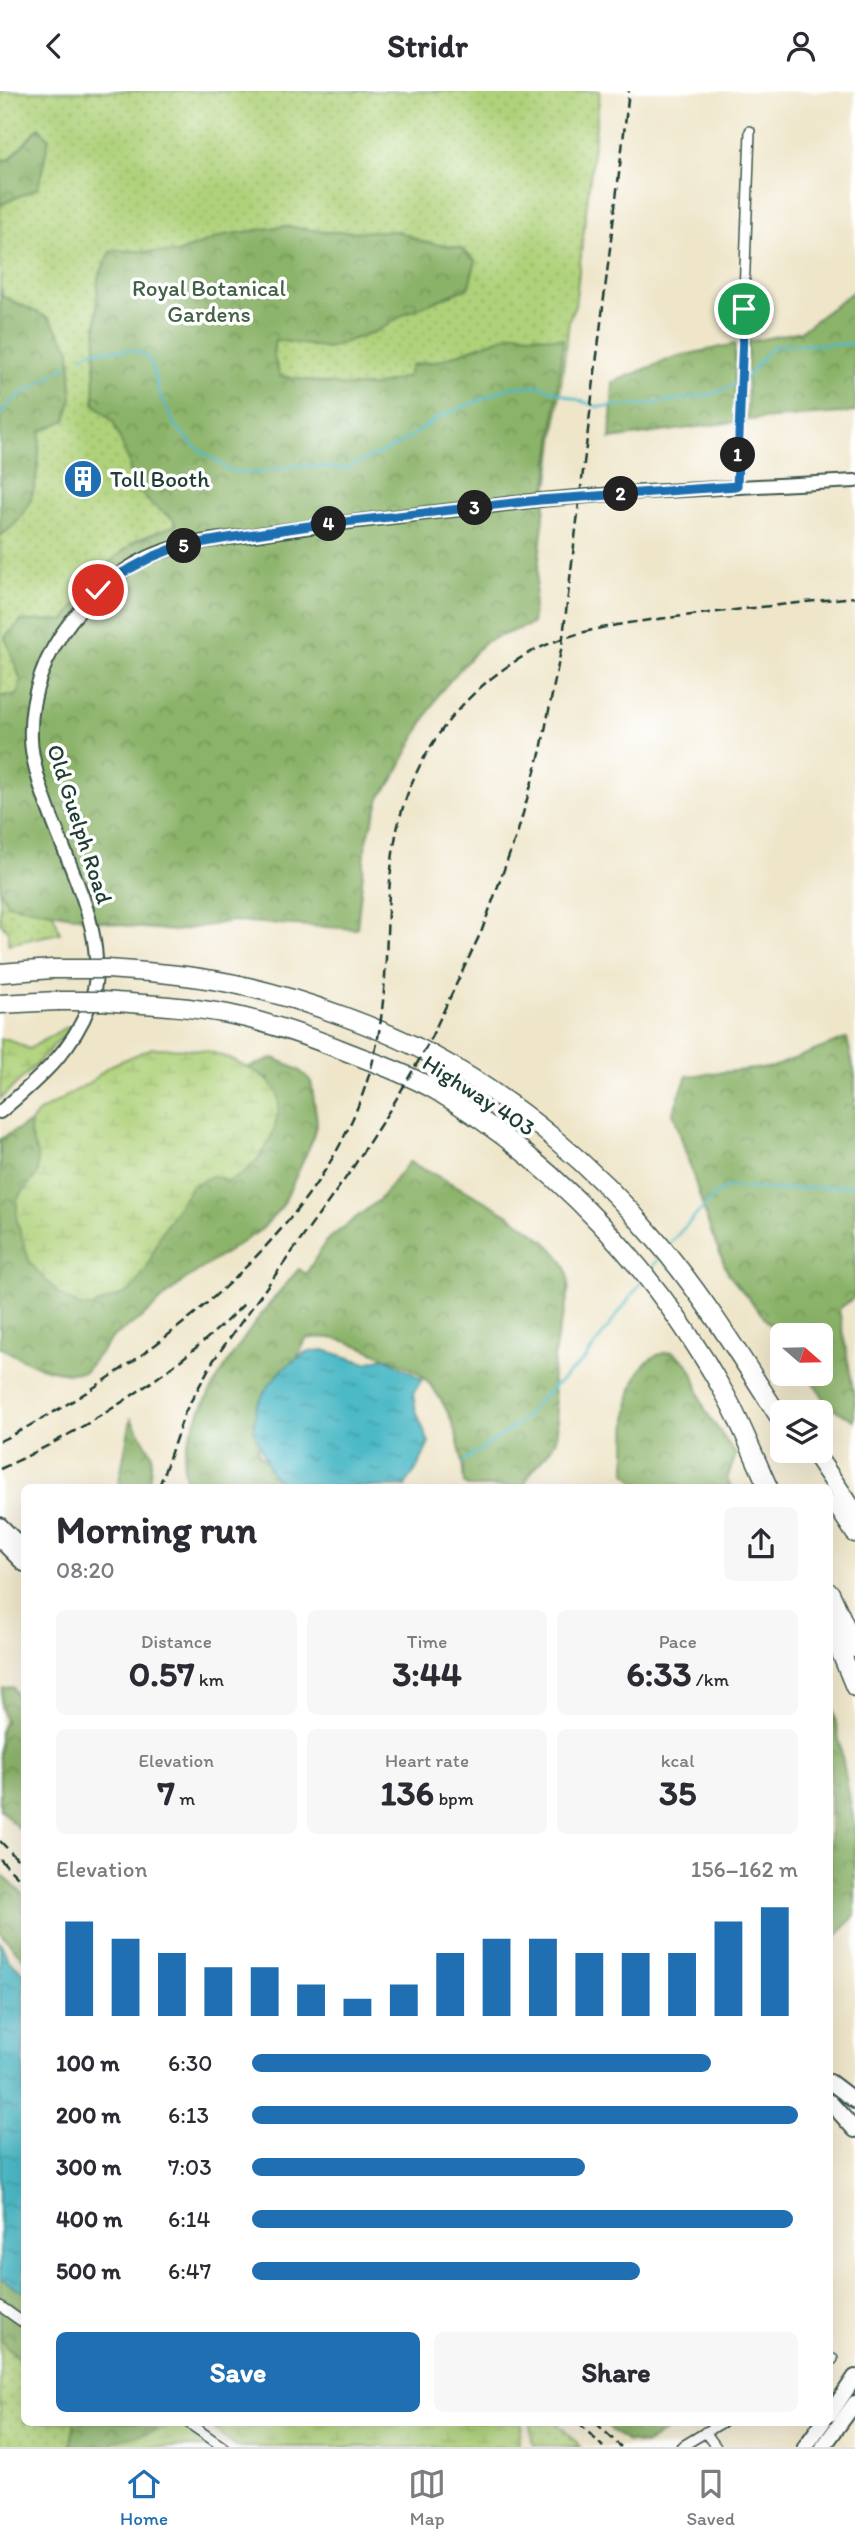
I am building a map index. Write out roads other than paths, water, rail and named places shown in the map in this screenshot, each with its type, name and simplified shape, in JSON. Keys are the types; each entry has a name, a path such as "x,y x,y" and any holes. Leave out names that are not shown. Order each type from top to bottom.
{"highway":[{"name":"Highway 403","path":"0,973 107,969 168,973 248,987 318,1008 431,1054 530,1121 608,1187 657,1241 719,1323 770,1402"},
{"name":"Highway 403","path":"0,1004 102,1001 163,1005 229,1014 310,1037 387,1067 436,1091 540,1164 594,1216 645,1274 726,1397 767,1484"},
{"path":"719,1323 778,1400"},
{"path":"742,1429 778,1484"},
{"path":"810,1463 823,1484"},
{"path":"821,1463 855,1513"},
{"path":"833,1499 855,1533"},
{"path":"833,1600 855,1648"},
{"path":"833,1633 855,1686"}],"main road":[{"path":"0,1525 21,1546"},
{"path":"0,1541 21,1561"},
{"path":"833,2084 855,2101"},
{"path":"833,2105 855,2130"},
{"path":"833,2410 855,2377"},
{"path":"823,2447 855,2403"},
{"path":"805,2447 820,2426"}],"street":[{"path":"737,486 750,131"},
{"name":"Old Guelph Road","path":"0,1112 60,1057 83,1022 93,991 95,959 92,929 85,902 36,766 31,741 32,714 37,689 49,654 82,607 98,590 122,573 177,547 309,526 540,500 737,486 855,481"},
{"path":"0,2306 21,2321"},
{"path":"193,2426 223,2447"},
{"path":"681,2447 716,2426"},
{"path":"705,2432 716,2447"}],"water":[{"path":"324,1350 366,1363 385,1358 422,1379 413,1394 416,1411 429,1443 418,1467 406,1484 286,1484 272,1475 254,1431 256,1407 269,1385 283,1369 306,1352"},
{"path":"0,1941 8,1959 21,1970 21,2290 0,2278"}],"waterway":[{"path":"744,380 768,351 777,345 855,344"},
{"path":"83,356 93,350 132,350 143,354 150,360 160,395 175,425 194,446 231,471 254,473 299,465 344,469 398,445 439,417 511,387 540,386 598,407 644,405 713,394 738,383"},
{"path":"0,415 14,399 67,366"},
{"path":"669,1244 716,1194 727,1187 778,1190 855,1185"},
{"path":"651,1270 661,1255"},
{"path":"463,1462 522,1421 538,1401 585,1359 640,1284"}],"railway":[{"path":"160,1484 185,1412 213,1361 350,1172 426,1048 482,930 518,831 541,750 562,645 629,91"},
{"path":"0,1441 101,1383 153,1347 202,1307 249,1264 290,1218 325,1170 358,1107 375,1052 384,988 393,857 403,806 427,753 461,706 482,686 531,652 593,630 636,622 855,597"},
{"path":"0,1469 66,1436 129,1397 189,1353 244,1304"},
{"path":"0,1841 21,1863"},
{"path":"0,1859 21,1880"},
{"path":"582,2426 603,2447"},
{"path":"599,2426 621,2447"}],"place":[{"name":"Toll Booth","path":"83,479"}],"park label":[{"name":"Royal Botanical Gardens","path":"209,301"}]}
